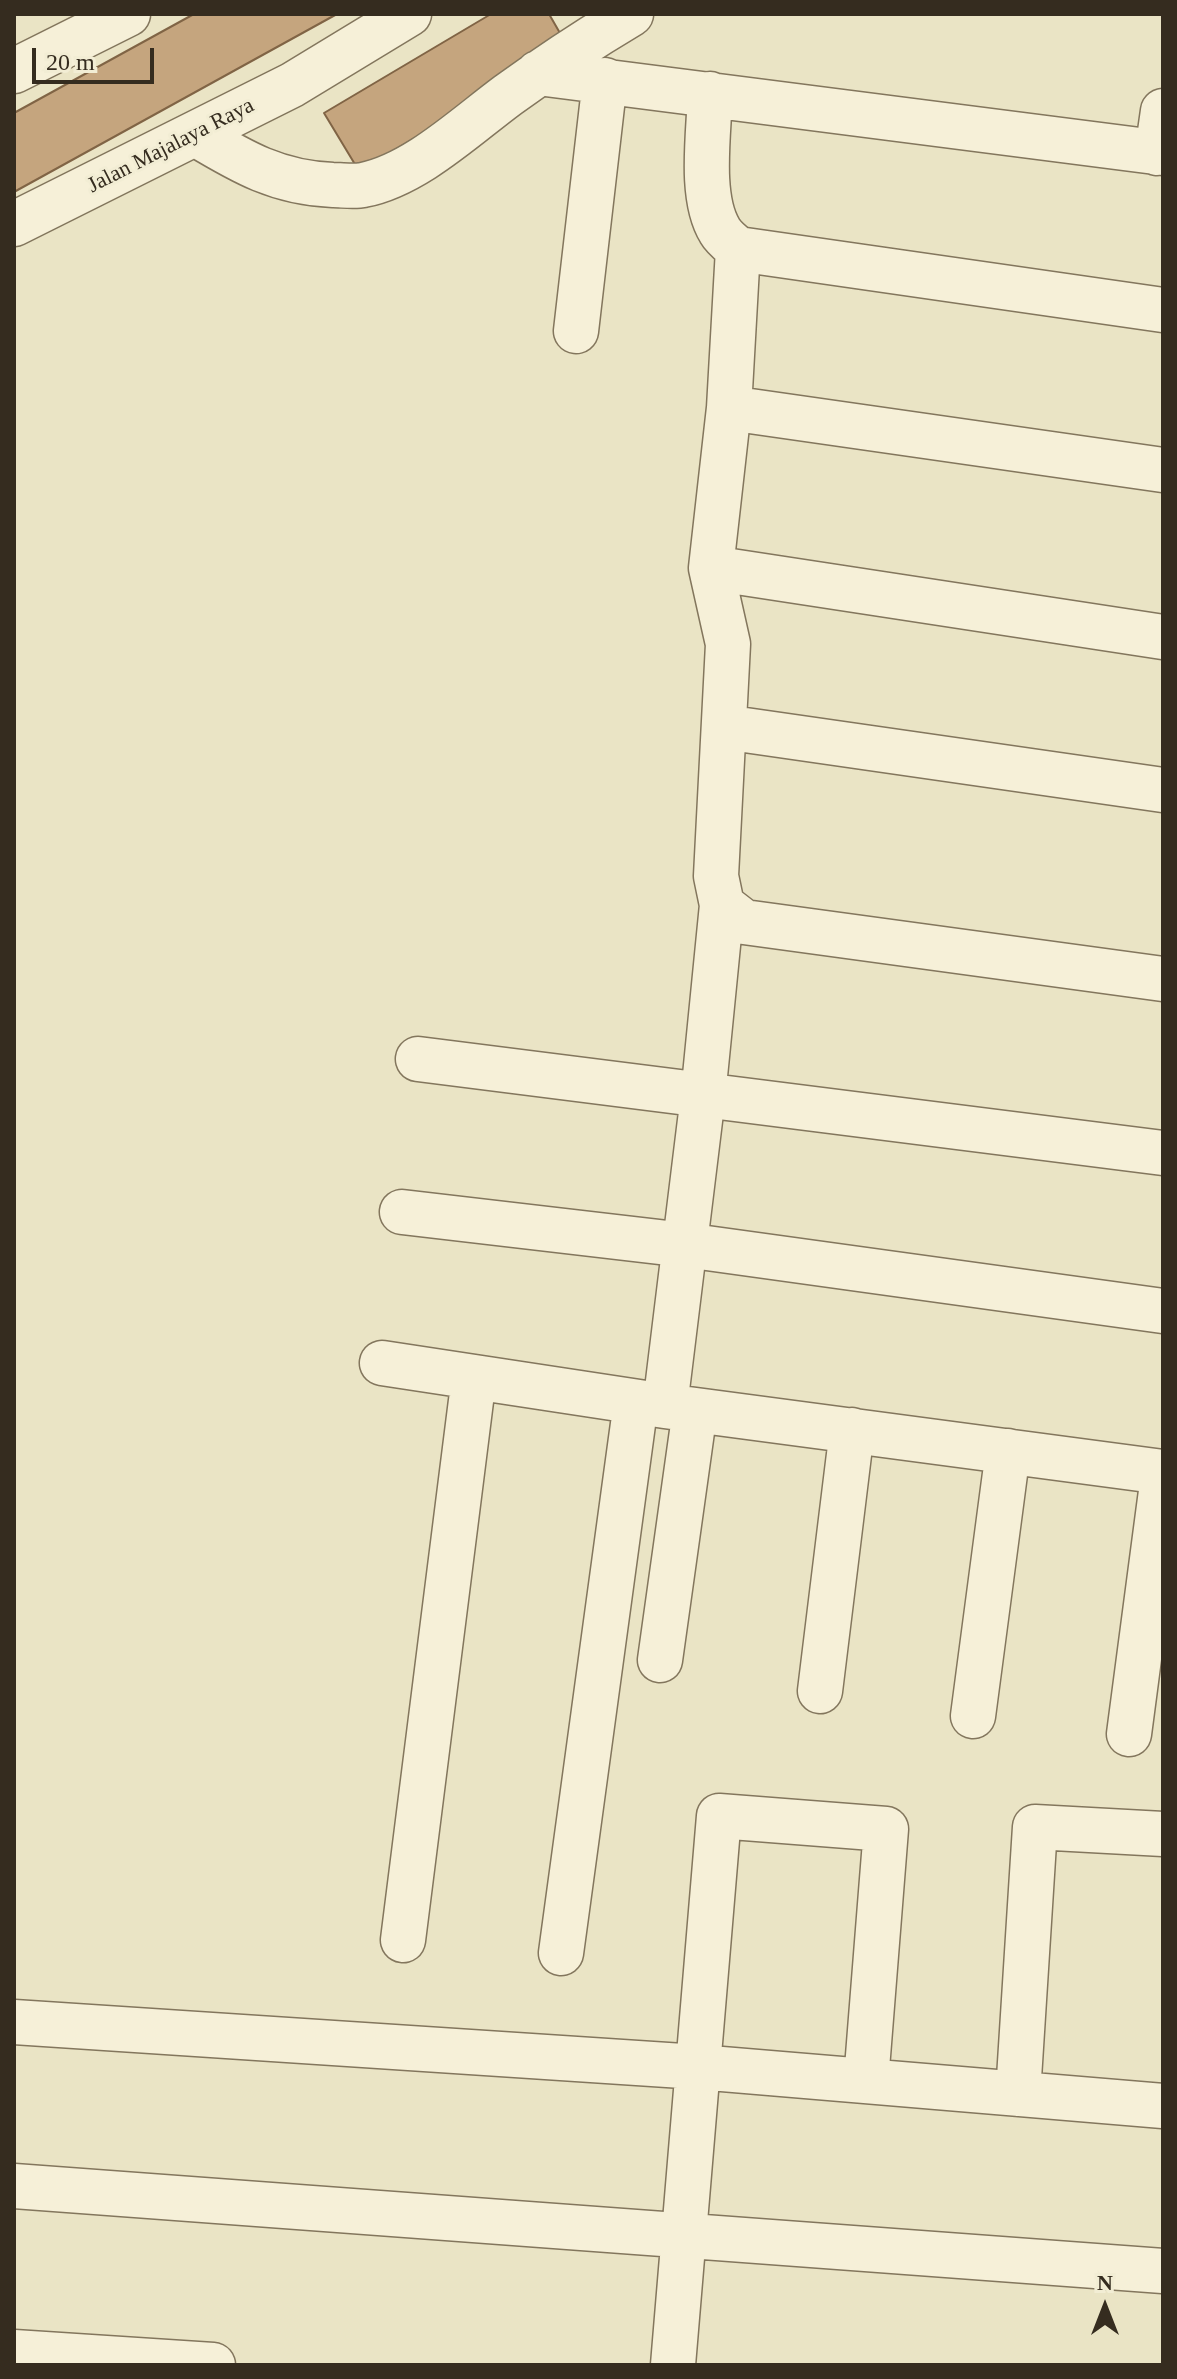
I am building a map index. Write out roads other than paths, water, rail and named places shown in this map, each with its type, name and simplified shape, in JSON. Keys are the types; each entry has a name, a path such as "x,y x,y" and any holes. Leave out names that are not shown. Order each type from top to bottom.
{"street":[{"path":"14,71 128,14"},
{"name":"Jalan Majalaya Raya","path":"14,224 292,85 409,14"},
{"path":"197,135 249,166 282,178 316,184 361,186 410,166 538,73 582,26 631,14"},
{"path":"538,73 710,94 1161,139"},
{"path":"576,331 605,80"},
{"path":"710,94 707,168 710,203 720,231 738,249 1163,310"},
{"path":"561,1953 665,1406 703,1096 722,905 716,876 728,644 711,568 729,408 738,249"},
{"path":"729,408 1163,470"},
{"path":"711,568 1163,637"},
{"path":"724,727 1163,790"},
{"path":"722,905 744,922 1163,979"},
{"path":"418,1059 1163,1153"},
{"path":"402,1212 685,1245 1163,1311"},
{"path":"382,1363 665,1406 1163,1474 1129,1734"},
{"path":"403,1940 474,1377"},
{"path":"660,1660 665,1406"},
{"path":"820,1691 852,1430"},
{"path":"973,1716 1008,1451"},
{"path":"673,2365 719,1816 886,1829 866,2081"},
{"path":"1018,2094 1035,1827 1163,1834"},
{"path":"14,2022 698,2067 1163,2106"},
{"path":"14,2186 1163,2271"},
{"path":"14,2352 213,2365"}]}
